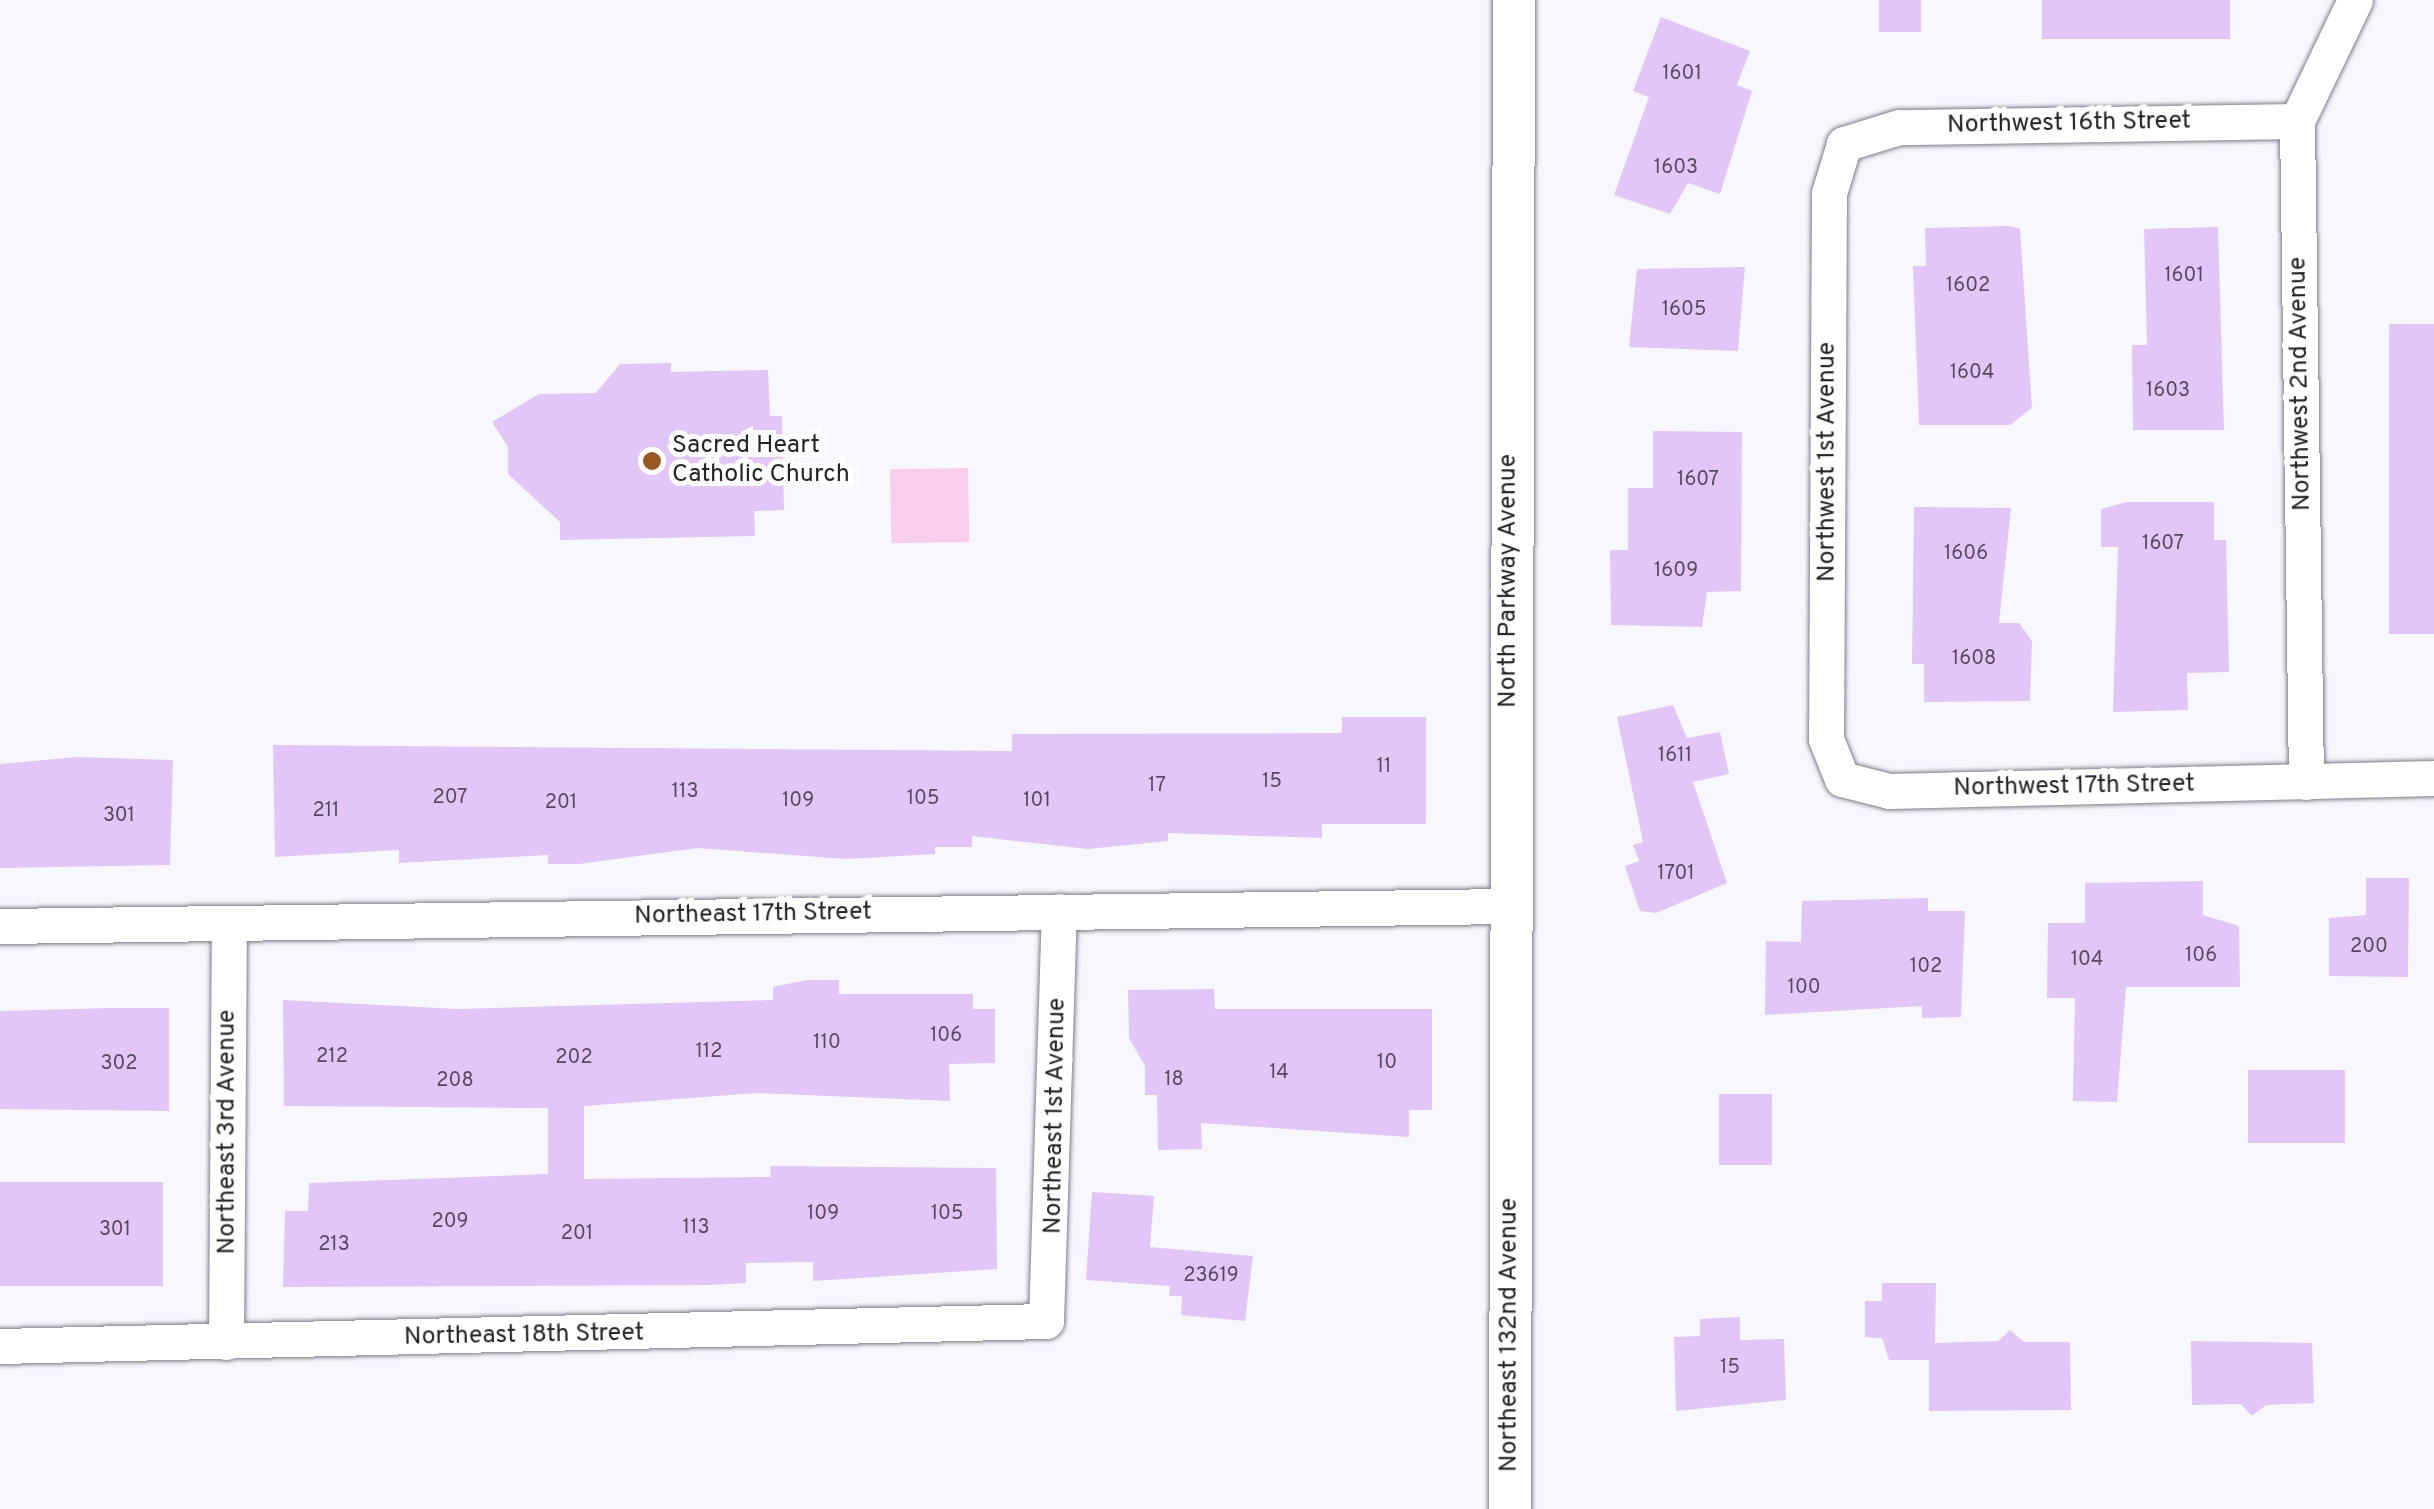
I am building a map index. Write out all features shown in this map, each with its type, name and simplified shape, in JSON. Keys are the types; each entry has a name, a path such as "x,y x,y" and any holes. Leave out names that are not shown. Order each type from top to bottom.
{"street":[{"name":"North Parkway Avenue","path":"1509,1162 1505,906 1514,0"},
{"name":"Northwest 2nd Avenue","path":"2306,782 2297,121 2311,76 2355,0"},
{"name":"Northwest 16th Street","path":"1844,144 1898,126 2297,121"},
{"name":"Northwest 1st Avenue","path":"1842,779 1826,739 1826,700 1829,193 1844,144"},
{"name":"Northwest 17th Street","path":"1842,779 1890,792 2434,778"},
{"name":"Northeast 17th Street","path":"0,926 1505,906"},
{"name":"Northeast 1st Avenue","path":"1046,1321 1059,910"},
{"name":"Northeast 3rd Avenue","path":"226,1342 229,923"},
{"name":"Northeast 132nd Avenue","path":"1509,1162 1510,1509"},
{"name":"Northeast 18th Street","path":"0,1346 1046,1321"}],"shaded area":[{"path":"968,468 969,542 891,543 890,469"}],"building":[{"path":"1879,0 1921,0 1921,32 1879,32"},
{"path":"2042,0 2230,0 2230,39 2042,39"},
{"path":"1661,17 1750,51 1737,85 1752,91 1720,194 1688,183 1670,214 1614,195 1649,97 1633,91"},
{"path":"2218,227 2224,430 2133,430 2132,345 2147,345 2144,229"},
{"path":"1925,228 2020,229 2032,408 2010,425 1919,425 1913,266 1926,266"},
{"path":"1745,267 1738,351 1629,347 1637,269"},
{"path":"2389,324 2434,324 2434,634 2389,634"},
{"name":"Sacred Heart Catholic Church","path":"671,363 671,372 768,370 770,416 782,416 784,510 754,511 755,536 560,540 560,522 508,474 508,447 492,422 539,394 596,393 620,364"},
{"path":"1653,431 1742,432 1741,591 1707,592 1702,627 1611,625 1610,550 1628,550 1628,488 1653,488"},
{"path":"2127,502 2214,502 2214,540 2226,540 2229,672 2187,673 2188,710 2113,712 2118,547 2101,547 2101,509"},
{"path":"1914,507 2011,508 1999,623 2019,623 2032,641 2030,701 1924,702 1924,664 1912,664"},
{"path":"1673,705 1687,738 1720,732 1729,774 1693,782 1727,883 1656,913 1640,911 1625,866 1639,861 1633,845 1643,842 1617,717"},
{"path":"1342,717 1426,717 1426,824 1322,824 1322,838 1168,833 1168,841 1088,849 972,836 972,847 935,847 935,854 846,859 697,848 579,864 548,864 548,855 399,863 399,850 275,857 273,745 1012,751 1012,734 1342,733"},
{"path":"77,757 173,760 170,865 0,868 0,764"},
{"path":"2366,878 2409,878 2408,977 2329,976 2329,918 2366,915"},
{"path":"2203,881 2203,915 2239,926 2240,987 2126,987 2117,1102 2073,1101 2075,998 2047,998 2048,923 2085,923 2085,883"},
{"path":"1928,898 1928,911 1965,911 1961,1017 1922,1018 1922,1006 1765,1015 1766,941 1801,942 1802,901"},
{"path":"807,980 839,980 839,994 973,994 973,1009 995,1009 995,1063 949,1064 950,1101 757,1093 584,1106 584,1179 771,1177 770,1166 996,1168 997,1269 813,1281 813,1262 746,1263 746,1283 711,1285 283,1287 285,1211 308,1211 309,1183 548,1174 548,1108 284,1106 283,1000 458,1009 773,1000 773,987"},
{"path":"1214,989 1215,1009 1432,1009 1432,1110 1409,1110 1409,1137 1201,1123 1202,1149 1158,1150 1157,1095 1145,1095 1145,1066 1129,1038 1128,990"},
{"path":"169,1008 169,1111 0,1109 0,1011"},
{"path":"2248,1070 2345,1070 2345,1143 2248,1143"},
{"path":"1719,1094 1772,1094 1772,1165 1719,1165"},
{"path":"0,1182 163,1182 163,1286 0,1286"},
{"path":"1092,1192 1154,1196 1150,1247 1253,1256 1245,1321 1181,1315 1182,1296 1169,1296 1170,1286 1086,1280"},
{"path":"1882,1283 1936,1283 1935,1343 1998,1341 2010,1330 2024,1342 2070,1342 2071,1410 1929,1411 1929,1360 1889,1360 1882,1338 1865,1337 1865,1301 1882,1301"},
{"path":"1740,1317 1740,1340 1784,1339 1786,1400 1676,1411 1674,1337 1700,1336 1700,1319"},
{"path":"2191,1341 2312,1343 2314,1403 2266,1405 2252,1416 2241,1404 2192,1405"}],"place":[{"name":"Sacred Heart Catholic Church","path":"652,461"}]}
